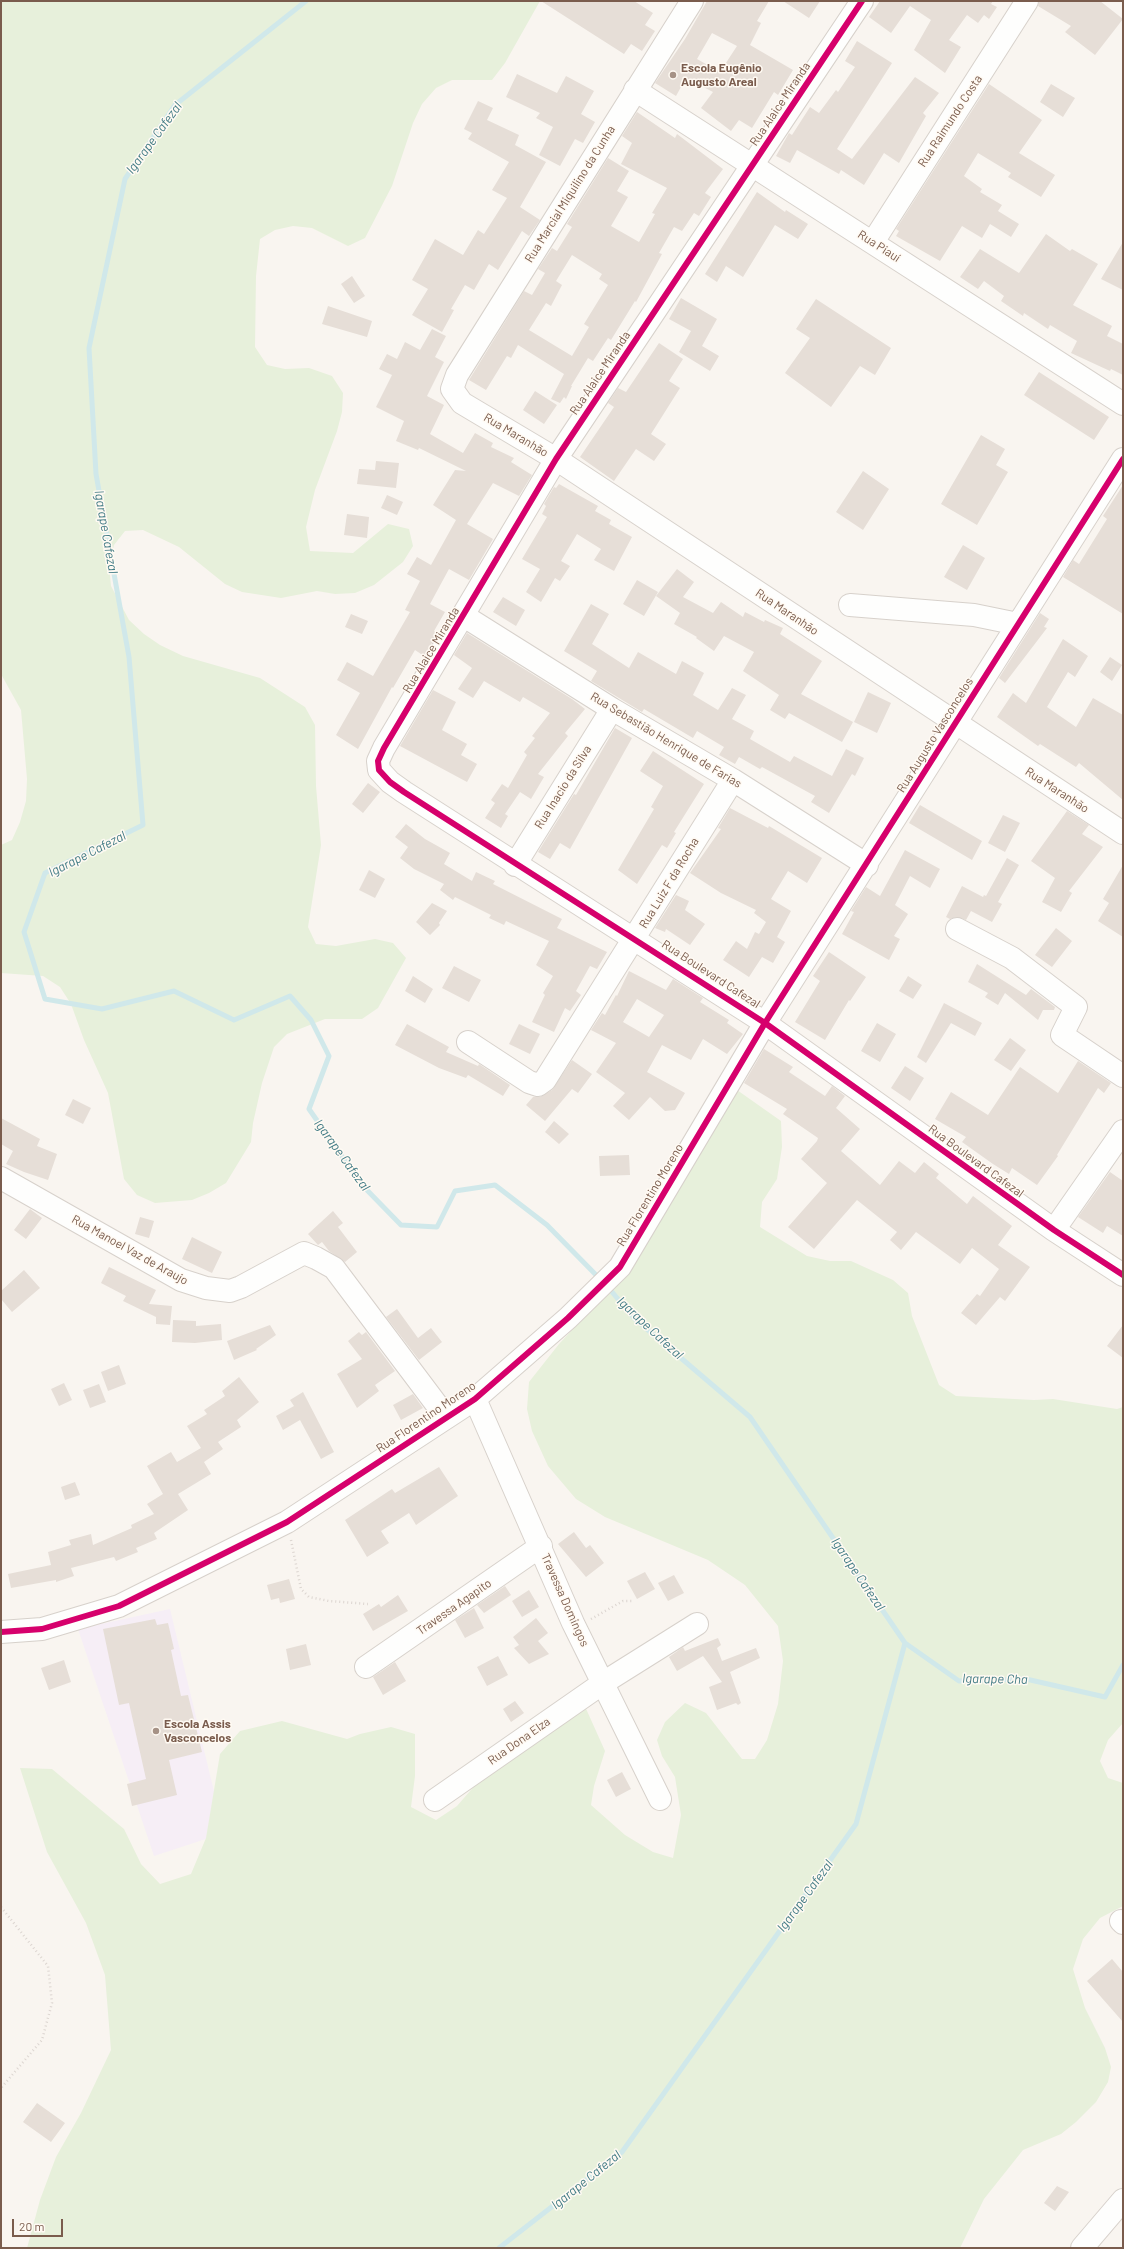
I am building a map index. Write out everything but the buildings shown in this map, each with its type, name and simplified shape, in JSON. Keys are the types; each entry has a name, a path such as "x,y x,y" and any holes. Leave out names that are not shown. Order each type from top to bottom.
{"street":[{"name":"Rua Marcial Miquilino da Cunha","path":"452,390 457,375 692,1"},
{"name":"Rua Alaice Miranda","path":"379,770 378,762 384,748 464,616 556,459 862,1"},
{"name":"Rua Raimundo Costa","path":"873,242 1027,1"},
{"name":"Rua Piauí","path":"635,90 1123,404"},
{"name":"Rua Maranhão","path":"452,390 462,403 556,459 1123,834"},
{"name":"Rua Augusto Vasconcelos","path":"765,1023 867,865 955,723 1123,459"},
{"path":"850,605 974,616 1018,624"},
{"name":"Rua Sebastião Henrique de Farias","path":"464,616 612,709 732,780 867,865"},
{"name":"Rua Inacio da Silva","path":"515,865 612,709"},
{"name":"Rua Boulevard Cafezal","path":"379,770 390,782 404,792 515,865 635,938 765,1023 1054,1230 1123,1275"},
{"name":"Rua Luiz F da Rocha","path":"468,1042 529,1082 538,1085 545,1080 560,1059 732,780"},
{"path":"957,929 1012,958 1076,1007 1062,1035 1123,1076"},
{"name":"Rua Florentino Moreno","path":"1,1632 42,1629 119,1606 287,1522 446,1417 476,1399 568,1318 620,1267 765,1023"},
{"path":"1054,1230 1123,1131"},
{"name":"Rua Manoel Vaz de Araujo","path":"1,1178 181,1280 206,1288 230,1291 242,1287 304,1253 316,1258 334,1268 446,1417"},
{"name":"Travessa Domingos","path":"476,1399 541,1546 573,1623 660,1798"},
{"name":"Travessa Agapito","path":"366,1667 541,1546"},
{"name":"Rua Dona Elza","path":"435,1800 603,1683 697,1624"},
{"path":"1082,2248 1123,2200"}],"path":[{"path":"287,1522 301,1589 309,1597 329,1601 368,1604"},
{"path":"573,1623 588,1620 623,1601 633,1601"},
{"path":"1,1907 48,1966 52,2003 42,2040 1,2088"}],"shaded area":[{"name":"Escola Assis Vasconcelos","path":"170,1609 224,1833 154,1856 78,1629"}],"green space":[{"path":"1,1 540,1 505,63 492,80 452,80 436,88 422,104 413,123 392,186 365,238 348,246 312,228 293,226 275,230 260,239 256,276 255,347 267,365 285,369 309,368 332,376 343,393 342,412 337,431 315,490 306,527 310,551 353,553 388,524 409,529 413,546 403,562 374,585 355,593 335,594 317,591 281,598 242,592 225,584 179,547 143,530 125,531 114,545 109,565 111,586 129,620 144,634 160,645 183,656 260,678 305,707 315,725 316,786 321,845 308,927 316,944 336,946 375,939 393,943 406,958 378,1008 362,1019 325,1019 287,1034 274,1047 262,1083 253,1123 251,1142 226,1183 209,1193 192,1200 155,1203 137,1195 124,1179 108,1093 84,1040 71,1004 60,987 43,976 1,973 1,845 12,840 20,822 26,801 27,779 21,710 1,674"},
{"path":"737,1090 781,1121 782,1147 777,1179 762,1202 760,1227 807,1256 830,1261 851,1261 893,1280 908,1293 912,1316 939,1385 956,1396 1034,1400 1053,1399 1117,1409 1123,1407 1123,1723 1108,1740 1100,1761 1108,1778 1123,1783 1123,1906 1100,1918 1083,1939 1073,1969 1085,2008 1105,2048 1111,2067 1108,2082 1096,2102 1076,2122 1061,2134 1023,2150 984,2199 960,2248 27,2248 40,2200 56,2157 81,2113 111,2050 105,1975 86,1923 47,1852 20,1768 52,1769 124,1829 141,1864 160,1884 191,1874 206,1838 220,1754 240,1731 282,1721 347,1739 360,1734 391,1727 415,1734 415,1776 411,1807 436,1820 457,1806 490,1768 583,1702 605,1751 594,1786 591,1805 625,1835 653,1852 673,1858 681,1815 675,1777 662,1756 657,1740 665,1722 685,1703 706,1713 742,1759 755,1759 767,1740 778,1704 783,1661 778,1626 745,1585 708,1560 605,1517 576,1499 548,1466 532,1431 527,1409 529,1382 559,1344 616,1283"}],"waterway":[{"name":"Igarape Cafezal","path":"306,1 175,105 125,179 89,348 96,474 129,657 143,825 45,873 24,932 45,999 102,1009 174,991 234,1020 290,996 311,1020 329,1056 309,1109 362,1185 401,1225 437,1227 455,1191 495,1185 547,1225 600,1279"},
{"name":"Igarape Cafezal","path":"499,2248 622,2152 856,1824 905,1643 750,1417 634,1318 607,1286"},
{"name":"Igarape Cha","path":"905,1643 959,1681 1026,1679 1105,1697 1123,1665"}],"cycle path":[{"path":"862,1 556,459 384,748 378,761 379,770 390,782 404,792 765,1023 1054,1230 1123,1275"},
{"path":"1,1632 42,1629 119,1606 287,1522 475,1399 568,1318 620,1267 765,1023 1123,459"}],"place":[{"name":"Escola Eugênio Augusto Areal","path":"673,75"},
{"name":"Escola Assis Vasconcelos","path":"156,1731"}]}
